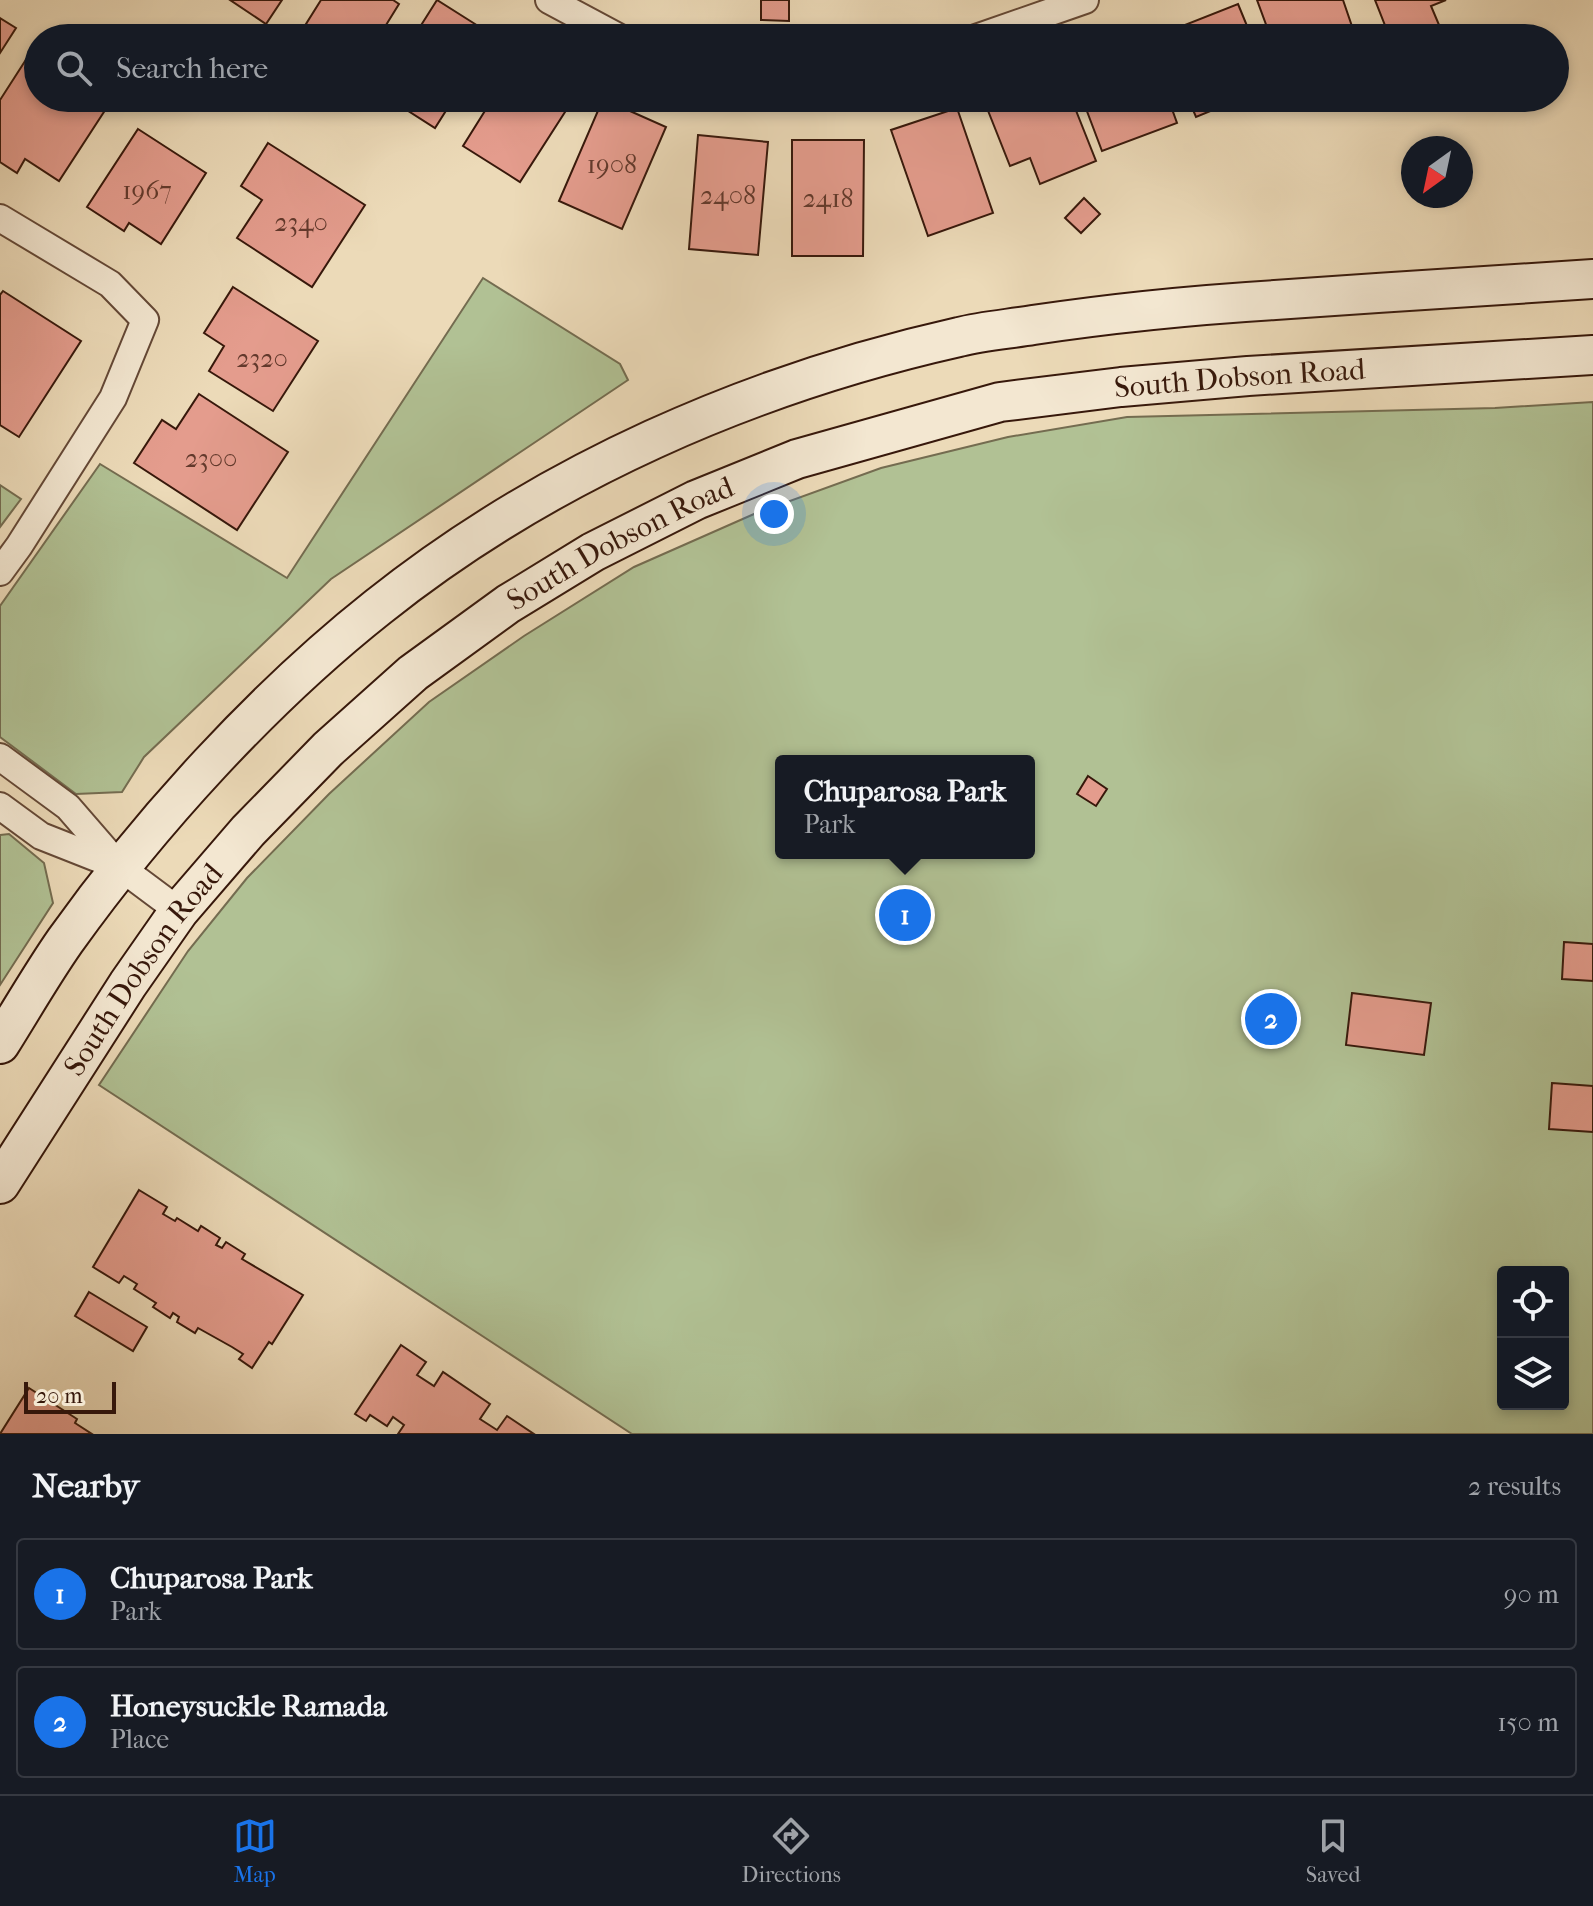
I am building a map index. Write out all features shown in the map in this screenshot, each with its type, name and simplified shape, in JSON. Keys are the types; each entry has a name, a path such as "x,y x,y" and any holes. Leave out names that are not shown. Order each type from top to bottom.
{"main road":[{"path":"0,1044 63,944 120,867 184,793 306,670 379,606 464,546 556,489 644,444 741,401 858,363 963,336 1088,317 1236,303 1593,279"},
{"name":"South Dobson Road","path":"0,1184 128,984 179,911 248,831 328,749 413,673 508,604 593,552 696,500 797,459 1000,402 1248,376 1593,355"}],"street":[{"path":"549,0 594,24"},
{"path":"1008,24 1050,6 1085,0"},
{"path":"0,218 110,284 145,320 113,398 0,572"},
{"path":"1,759 68,807 120,867 179,911"},
{"path":"0,806 41,836 120,867"}],"green space":[{"path":"483,278 620,364 628,380 331,579 144,757 122,792 76,794 0,737 0,606 100,464 287,578"},
{"path":"1593,402 1593,1434 632,1434 99,1085 188,951 247,878 329,794 429,702 524,636 634,567 754,514 881,468 1008,437 1127,417 1495,408"},
{"path":"0,485 21,499 0,527"},
{"path":"9,834 44,863 53,903 0,985 0,835"}],"building":[{"path":"230,0 282,0 266,24"},
{"path":"321,0 393,0 399,4 387,24 306,24"},
{"path":"437,0 475,24 422,24"},
{"path":"761,0 789,0 789,21 761,20"},
{"path":"1257,0 1343,0 1351,24 1266,24"},
{"path":"1375,0 1446,0 1431,6 1439,24 1384,24"},
{"path":"1238,4 1246,24 1187,24"},
{"path":"0,18 16,28 0,53"},
{"path":"24,63 24,112 104,112 59,181 25,159 17,173 0,162 0,100"},
{"path":"410,112 445,112 435,128"},
{"path":"484,112 565,112 520,182 463,146"},
{"path":"597,112 632,112 666,127 622,229 559,201"},
{"path":"945,112 958,112 993,213 928,236 891,130"},
{"path":"989,112 1077,112 1096,161 1040,184 1030,158 1010,166"},
{"path":"1087,112 1173,112 1177,123 1102,151"},
{"path":"138,129 206,173 161,244 129,223 124,231 87,207"},
{"path":"698,135 768,142 758,255 689,249"},
{"path":"792,140 864,140 863,256 792,256"},
{"path":"268,143 365,205 312,287 237,238 262,200 241,186"},
{"path":"1084,198 1100,214 1081,233 1065,218"},
{"path":"233,287 318,341 273,411 209,371 224,346 204,333"},
{"path":"3,291 81,341 19,437 0,425 0,295"},
{"path":"199,394 288,452 237,530 134,463 162,420 176,429"},
{"path":"1088,776 1107,789 1096,806 1077,794"},
{"path":"1564,942 1593,944 1593,981 1562,979"},
{"path":"1352,993 1431,1003 1424,1055 1346,1045"},
{"path":"1254,999 1290,1001 1289,1038 1252,1036"},
{"path":"1552,1083 1593,1086 1593,1132 1549,1129"},
{"path":"139,1190 167,1207 163,1214 175,1221 177,1218 198,1231 201,1226 220,1238 216,1245 222,1248 226,1242 245,1254 242,1259 303,1295 272,1344 269,1342 252,1368 239,1359 243,1354 232,1347 198,1328 195,1333 177,1322 179,1317 173,1313 170,1318 153,1307 156,1303 134,1289 137,1284 124,1276 119,1283 93,1267"},
{"path":"89,1292 147,1327 133,1351 75,1316"},
{"path":"401,1345 426,1362 417,1375 434,1386 443,1372 490,1404 480,1419 497,1430 507,1416 534,1434 398,1434 404,1425 393,1417 387,1426 370,1415 366,1421 355,1414"},
{"path":"29,1388 77,1419 75,1423 92,1434 0,1434"}],"place":[{"name":"Chuparosa Park","path":"905,915"},
{"name":"Honeysuckle Ramada","path":"1271,1019"}]}
